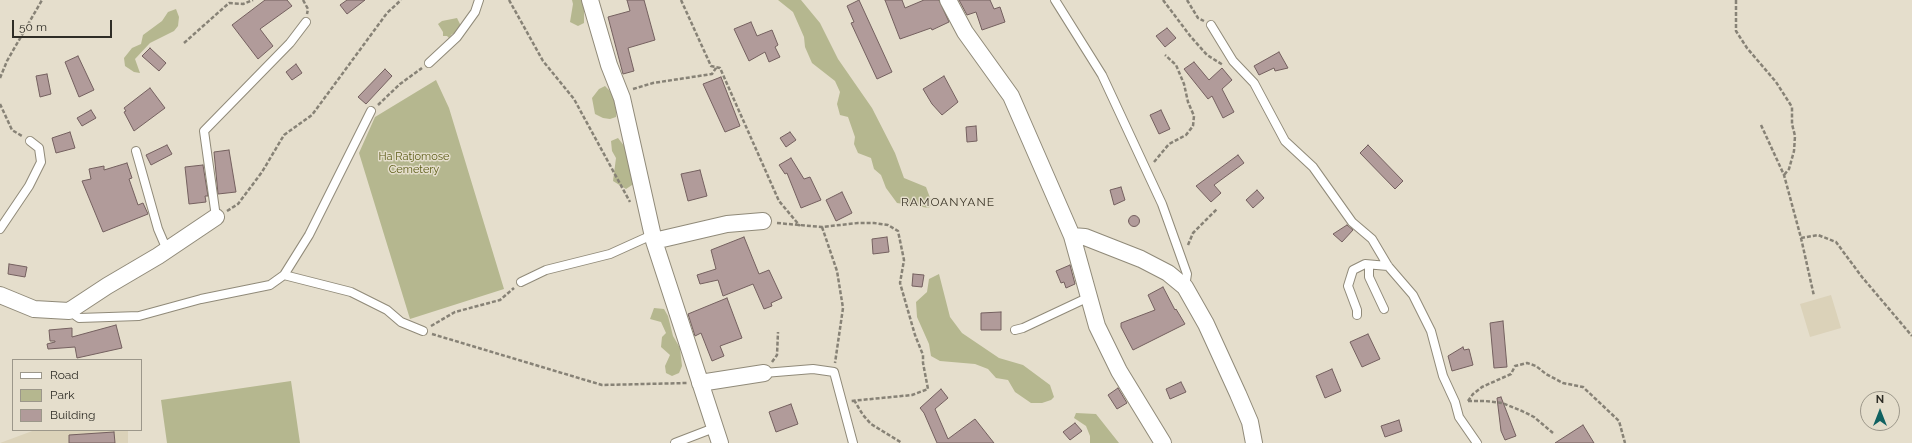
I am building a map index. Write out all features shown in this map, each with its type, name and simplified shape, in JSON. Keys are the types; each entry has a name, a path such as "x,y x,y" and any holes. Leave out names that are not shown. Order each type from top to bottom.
{"street":[{"path":"590,0 609,65 620,93 653,238 720,443"},
{"path":"948,0 965,32 1011,96 1072,236 1097,326 1120,372 1163,443"},
{"path":"0,295 34,309 69,311 167,250 216,217"},
{"path":"653,238 727,224 763,221"},
{"path":"1072,236 1085,237 1141,259 1168,273 1185,287 1206,324 1241,401 1250,422 1254,443"},
{"path":"700,383 764,373"}],"lane":[{"path":"429,63 457,37 475,12 479,0"},
{"path":"1055,0 1102,75 1162,204 1187,274 1185,287"},
{"path":"216,217 204,131 290,43 306,22"},
{"path":"1212,25 1235,64 1254,83 1285,141 1313,167 1352,222 1372,239 1388,266 1413,295 1431,331 1443,376 1455,402 1459,417 1477,443"},
{"path":"69,311 79,318 139,316 201,299 270,285 284,275 309,235 371,111"},
{"path":"0,229 29,186 40,162 39,148 30,141"},
{"path":"136,151 158,229 167,250"},
{"path":"521,282 546,270 610,254 653,238"},
{"path":"1357,315 1357,310 1348,286 1353,270 1365,264 1388,266"},
{"path":"1369,265 1369,277 1384,309"},
{"path":"284,275 351,292 387,310 401,322 423,331"},
{"path":"1015,330 1023,328 1089,297"},
{"path":"764,373 813,369 834,372 853,443"},
{"path":"675,443 714,428"}],"path":[{"path":"0,78 7,61 42,0"},
{"path":"184,43 229,3 243,4 253,0"},
{"path":"216,217 238,204 262,172 284,136 312,115 387,13 401,0"},
{"path":"509,0 543,61 574,99 628,200 636,208 646,208"},
{"path":"681,0 711,66 720,68 780,201 800,226"},
{"path":"1163,0 1179,22 1207,55 1223,65 1235,64"},
{"path":"1187,0 1198,18 1212,25"},
{"path":"1736,0 1736,30 1747,48 1776,82 1792,107 1792,124 1795,136 1794,152 1789,169 1784,176"},
{"path":"1144,167 1154,162 1159,154 1169,144 1186,135 1193,126 1194,116 1188,102 1184,84 1176,65 1165,55"},
{"path":"371,111 400,84 429,63"},
{"path":"620,93 653,83 712,74 716,68"},
{"path":"0,104 12,130 30,141"},
{"path":"1761,125 1784,176 1801,238 1814,296"},
{"path":"1180,255 1189,244 1193,232 1217,209"},
{"path":"790,225 822,227 858,223 874,223 888,225 898,231 904,260 900,283 915,335 923,355 928,389 912,395 841,401"},
{"path":"822,227 837,271 843,308 834,372"},
{"path":"1801,238 1818,235 1836,242 1862,277 1912,336"},
{"path":"423,331 455,312 500,300 521,282"},
{"path":"423,331 602,385 700,383"},
{"path":"764,373 777,355 778,332"},
{"path":"1468,401 1473,394 1482,387 1511,374 1515,366 1527,363 1536,366 1546,374 1563,383 1583,387 1619,421 1625,443"},
{"path":"854,400 872,424 902,443"},
{"path":"1455,402 1485,401 1502,403 1534,416 1553,433"}],"shaded area":[{"path":"1831,295 1841,328 1810,337 1800,304"},
{"path":"32,431 128,431 128,443 0,443"}],"green space":[{"path":"572,0 584,0 584,23 578,26 570,22 573,4"},
{"path":"778,0 801,0 820,23 838,59 872,108 895,153 904,178 926,187 932,203 929,208 897,203 886,188 881,175 874,169 871,158 858,153 854,144 855,137 848,117 840,115 837,104 840,92 835,81 812,63 805,47 804,37 793,12"},
{"path":"176,9 179,17 178,26 174,31 150,43 135,59 140,73 134,72 125,66 124,58 132,48 141,44 143,35 162,21 168,12"},
{"path":"457,18 463,30 460,33 452,34 449,38 447,36 443,36 443,32 438,24 442,21"},
{"name":"Ha Ratjomose Cemetery","path":"436,80 449,108 504,289 410,319 359,153 375,117"},
{"path":"605,86 612,93 617,109 616,117 610,119 603,118 595,114 592,98 599,89"},
{"path":"618,138 625,147 635,183 626,189 613,181 616,158 612,151 611,141"},
{"path":"939,274 950,317 962,333 999,358 1023,365 1050,385 1054,397 1051,400 1042,403 1031,403 1015,392 1008,380 996,378 988,369 975,364 940,361 931,356 929,344 917,317 916,302 927,292 929,279"},
{"path":"654,308 664,309 668,316 673,336 680,348 682,366 679,373 672,376 666,373 665,366 670,355 661,347 662,337 666,333 661,322 650,319"},
{"path":"291,381 300,443 167,443 161,400"},
{"path":"1076,413 1096,414 1119,443 1090,443 1090,436 1086,426 1074,418"}],"building":[{"path":"265,0 287,0 292,6 260,29 273,46 258,59 232,25"},
{"path":"347,0 365,0 347,14 340,5"},
{"path":"627,0 644,0 655,40 628,48 634,71 623,74 608,17 630,11"},
{"path":"859,0 892,72 877,79 851,23 854,22 847,6"},
{"path":"885,0 902,0 905,8 924,0 939,0 949,22 932,30 931,28 900,39"},
{"path":"959,0 990,0 994,9 1000,7 1005,22 982,30 976,12 967,15"},
{"path":"751,22 757,36 772,30 778,45 775,47 780,57 769,62 765,52 749,61 734,29"},
{"path":"1167,28 1176,38 1165,47 1156,36"},
{"path":"150,48 166,63 159,71 142,56"},
{"path":"1279,52 1288,68 1275,71 1274,68 1259,75 1254,66"},
{"path":"78,56 94,90 79,97 65,62"},
{"path":"1194,62 1209,80 1222,68 1232,80 1222,89 1234,112 1223,118 1212,96 1208,99 1184,69"},
{"path":"296,64 302,73 292,80 286,72"},
{"path":"385,69 392,76 366,104 358,97"},
{"path":"47,74 51,94 40,97 36,76"},
{"path":"944,76 958,102 942,115 932,104 923,89"},
{"path":"721,77 740,126 725,132 703,84"},
{"path":"150,88 165,108 134,131 124,112 126,111 124,108"},
{"path":"91,110 96,118 82,126 77,118"},
{"path":"1161,110 1170,129 1159,134 1150,115"},
{"path":"976,126 977,141 967,142 966,127"},
{"path":"70,132 75,148 56,153 52,138"},
{"path":"790,132 796,140 786,147 780,138"},
{"path":"167,145 172,154 151,165 146,155"},
{"path":"1368,145 1403,181 1395,189 1360,153"},
{"path":"229,150 236,192 218,194 214,152"},
{"path":"1238,155 1244,163 1214,185 1221,193 1211,202 1196,186"},
{"path":"791,158 804,179 810,177 821,200 801,208 787,173 785,174 779,165"},
{"path":"127,163 132,178 129,179 138,205 143,203 148,214 103,232 82,181 91,179 89,169 104,166 104,170"},
{"path":"203,165 208,196 205,196 206,202 189,204 185,167"},
{"path":"700,170 707,196 688,201 681,174"},
{"path":"1121,187 1125,200 1114,205 1110,190"},
{"path":"1257,190 1264,198 1253,208 1246,200"},
{"path":"842,192 852,213 836,221 826,200"},
{"path":"1134,215 1138,217 1140,221 1138,225 1134,227 1130,225 1128,221 1130,217"},
{"path":"1347,225 1353,230 1342,242 1333,234"},
{"path":"744,237 759,274 769,270 782,298 771,303 772,306 764,309 753,284 723,296 718,280 700,284 697,275 716,269 711,250"},
{"path":"887,237 889,252 873,254 872,239"},
{"path":"9,264 27,267 25,277 8,274"},
{"path":"1070,265 1075,284 1066,288 1064,282 1061,283 1056,271"},
{"path":"913,274 924,275 922,287 912,286"},
{"path":"1163,287 1175,310 1176,309 1185,324 1133,350 1121,327 1121,323 1155,310 1148,295"},
{"path":"727,298 742,338 720,346 724,356 712,361 701,333 695,336 688,314"},
{"path":"1001,312 1001,330 981,330 981,313"},
{"path":"1503,321 1507,367 1494,368 1490,323"},
{"path":"116,325 122,348 77,358 75,347 48,349 47,344 55,342 50,341 49,330 72,328 72,337"},
{"path":"1368,334 1380,359 1362,367 1350,342"},
{"path":"1463,347 1464,350 1469,349 1473,365 1452,371 1448,356"},
{"path":"1332,369 1341,391 1325,398 1316,376"},
{"path":"1181,382 1186,392 1170,399 1166,389"},
{"path":"1118,388 1127,403 1117,409 1108,395"},
{"path":"941,389 948,398 935,409 948,439 975,419 994,443 937,443 924,413 920,408"},
{"path":"1501,397 1516,436 1505,440 1501,431 1497,398"},
{"path":"791,404 798,424 776,432 769,412"},
{"path":"1399,420 1402,431 1385,437 1381,426"},
{"path":"1075,423 1082,431 1070,440 1063,432"},
{"path":"1583,425 1594,443 1555,443"},
{"path":"114,432 115,443 69,443 69,435"}],"district":[{"name":"RAMOANYANE","path":"948,202"}]}
